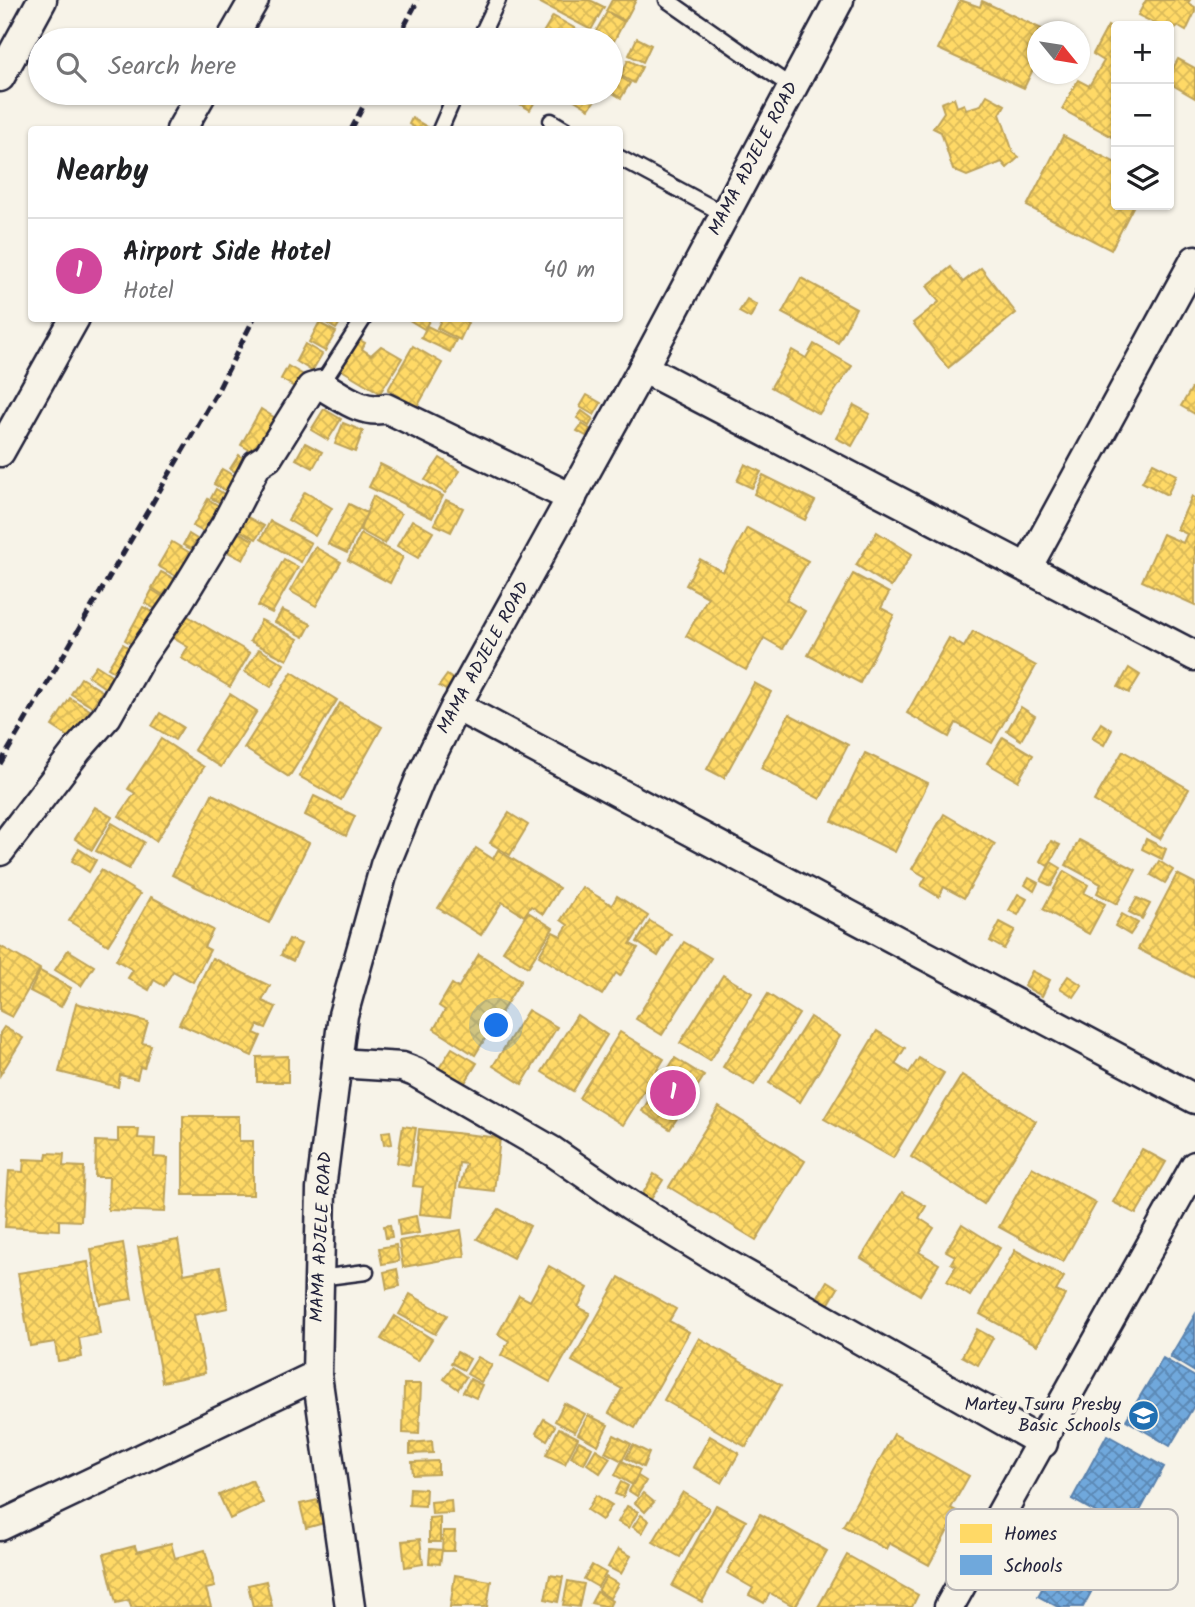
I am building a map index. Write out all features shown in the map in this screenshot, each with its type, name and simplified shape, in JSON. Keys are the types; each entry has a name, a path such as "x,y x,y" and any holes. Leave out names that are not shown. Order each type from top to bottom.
{"street":[{"path":"0,77 42,0"},
{"path":"238,28 254,0"},
{"name":"MAMA ADJELE ROAD","path":"350,1607 317,1375 321,1189 343,1016 385,864 420,779 456,706 643,368 839,0"},
{"path":"183,126 195,105"},
{"path":"1028,566 1195,260"},
{"path":"0,452 73,322"},
{"path":"643,368 1028,566 1195,656"},
{"path":"0,851 78,749 107,716 141,656 213,546 257,464 268,457 311,388 321,385 356,405 375,411 386,408 572,498"},
{"path":"456,706 1195,1099"},
{"path":"337,1063 402,1067 415,1072 552,1152 630,1205 718,1259 1042,1443"},
{"path":"1005,1509 1195,1166"},
{"path":"0,1526 317,1375"},
{"path":"949,1607 959,1590"}],"lane":[{"path":"485,28 498,0"},
{"path":"667,0 793,88"},
{"path":"442,126 451,105"},
{"path":"551,121 559,126"},
{"path":"623,160 724,214"},
{"path":"321,385 361,322"},
{"path":"319,1278 366,1272"}],"building: Homes":[{"path":"535,0 590,0 604,7 592,28 587,28"},
{"path":"612,0 636,0 625,21 606,11"},
{"path":"960,0 980,7 982,1 1027,22 1027,82 1024,88 938,49"},
{"path":"1146,0 1190,0 1188,3 1195,7 1186,31 1177,26 1174,31 1174,21 1150,21 1138,15"},
{"path":"607,12 624,22 621,28 598,28"},
{"path":"553,16 574,28 546,28"},
{"path":"1108,26 1111,28 1111,136 1062,109 1076,84 1089,86 1104,61 1093,54"},
{"path":"637,38 651,45 643,62 629,55"},
{"path":"1178,59 1195,68 1195,98 1174,86 1174,67"},
{"path":"628,60 642,67 634,83 623,77"},
{"path":"623,79 630,83 623,95"},
{"path":"987,95 1005,105 1000,114 1013,152 1019,157 1007,168 1002,162 967,176 953,170 941,132 933,128 944,112 941,103 954,98 957,107 964,104 966,109 981,105"},
{"path":"412,118 426,126 412,126 409,124"},
{"path":"1063,136 1111,160 1111,210 1131,210 1111,250 1027,206"},
{"path":"951,267 963,282 981,268 1016,313 948,368 913,323 939,302 927,286"},
{"path":"801,278 856,308 838,343 782,313"},
{"path":"747,299 757,305 750,318 739,312"},
{"path":"325,322 340,322 336,329"},
{"path":"413,322 428,322 424,329"},
{"path":"440,322 468,323 460,340 437,328"},
{"path":"319,323 336,332 325,351 309,342"},
{"path":"427,326 456,340 450,352 421,338"},
{"path":"358,339 365,343 362,349 371,355 381,346 402,358 380,393 340,369"},
{"path":"305,344 322,354 312,371 296,361"},
{"path":"814,344 852,366 819,414 771,387 792,350 806,358"},
{"path":"413,346 442,363 417,407 388,390"},
{"path":"288,366 309,378 301,391 281,379"},
{"path":"1195,383 1195,414 1181,406"},
{"path":"587,395 601,403 594,415 580,407"},
{"path":"854,405 870,414 852,446 836,438"},
{"path":"261,409 280,421 260,456 241,445"},
{"path":"324,409 341,419 328,440 311,430"},
{"path":"582,411 593,419 589,426 577,418"},
{"path":"343,423 363,431 355,452 335,444"},
{"path":"582,424 590,429 586,436 577,431"},
{"path":"305,443 322,452 313,468 296,459"},
{"path":"239,455 251,463 243,476 230,469"},
{"path":"440,458 460,471 445,493 425,480"},
{"path":"1153,463 1177,475 1167,495 1142,482"},
{"path":"380,464 443,496 432,518 369,487"},
{"path":"745,464 761,472 752,488 737,481"},
{"path":"222,469 241,480 233,495 214,484"},
{"path":"763,475 815,501 805,520 754,494"},
{"path":"216,489 231,498 226,506 211,498"},
{"path":"305,492 332,508 315,536 288,520"},
{"path":"373,496 401,514 385,544 360,530"},
{"path":"1192,496 1195,498 1195,605 1142,581 1163,534 1183,543 1187,534 1177,529"},
{"path":"208,499 224,509 209,535 193,526"},
{"path":"446,500 463,508 451,532 434,524"},
{"path":"349,504 367,513 347,553 328,544"},
{"path":"247,517 264,526 256,539 239,530"},
{"path":"412,520 433,532 418,558 397,546"},
{"path":"270,521 311,543 301,562 261,539"},
{"path":"747,528 808,561 786,600 805,611 783,649 764,638 746,670 686,636 708,597 686,585 700,559 723,572"},
{"path":"236,531 253,540 243,560 226,551"},
{"path":"877,532 912,554 891,587 856,565"},
{"path":"189,534 197,539 191,549 183,545"},
{"path":"361,534 403,557 390,583 348,560"},
{"path":"172,542 192,554 179,578 158,566"},
{"path":"315,547 341,562 316,606 290,591"},
{"path":"284,559 298,567 272,613 258,606"},
{"path":"161,572 175,579 165,596 152,588"},
{"path":"853,574 889,593 881,608 894,615 860,683 808,655"},
{"path":"152,590 165,598 157,610 145,603"},
{"path":"143,607 155,613 137,647 125,640"},
{"path":"282,610 311,624 304,637 275,622"},
{"path":"186,615 250,653 230,687 181,658 188,647 173,638"},
{"path":"261,620 298,639 287,660 250,641"},
{"path":"973,631 1036,666 992,743 956,723 949,737 907,713 949,638 964,647"},
{"path":"123,644 136,652 121,676 108,668"},
{"path":"259,649 284,664 271,687 245,672"},
{"path":"96,665 116,678 108,690 88,676"},
{"path":"1129,668 1140,675 1129,693 1118,687"},
{"path":"292,672 337,700 289,777 244,748"},
{"path":"447,675 456,681 449,692 439,686"},
{"path":"81,678 102,691 92,707 71,694"},
{"path":"754,683 771,692 724,778 707,769"},
{"path":"230,694 257,711 221,767 194,750"},
{"path":"70,698 90,710 72,739 52,726"},
{"path":"340,703 382,727 341,800 299,776"},
{"path":"1021,707 1035,716 1021,740 1007,731"},
{"path":"160,713 183,727 175,740 152,726"},
{"path":"789,714 848,745 820,799 761,768"},
{"path":"1101,723 1112,730 1104,745 1092,738"},
{"path":"1003,737 1033,755 1018,781 987,763"},
{"path":"161,739 204,767 156,841 119,816 135,793 128,789"},
{"path":"1123,751 1189,789 1160,839 1094,801"},
{"path":"865,753 928,783 895,852 832,821"},
{"path":"212,794 309,843 269,923 172,875"},
{"path":"314,796 355,816 346,836 305,815"},
{"path":"95,807 112,817 92,850 75,839"},
{"path":"509,813 528,825 510,855 490,843"},
{"path":"944,814 995,844 964,898 944,887 939,897 921,886 926,877 912,869"},
{"path":"112,823 144,842 129,869 96,851"},
{"path":"1146,839 1166,849 1162,859 1142,849"},
{"path":"1079,840 1136,870 1117,904 1097,893 1101,884 1066,865"},
{"path":"1051,841 1060,845 1048,866 1040,861"},
{"path":"476,848 493,859 498,850 559,888 543,914 531,906 524,916 502,902 481,935 438,908"},
{"path":"79,849 96,860 89,872 72,861"},
{"path":"1159,861 1173,870 1165,883 1151,875"},
{"path":"1051,862 1061,868 1051,886 1041,881"},
{"path":"101,870 140,894 108,945 69,921"},
{"path":"1064,871 1088,885 1084,893 1105,904 1089,934 1043,909"},
{"path":"1177,874 1195,883 1195,978 1138,949"},
{"path":"1029,878 1038,883 1034,891 1025,885"},
{"path":"582,887 612,905 617,896 648,916 630,944 638,948 620,976 616,973 602,995 539,956 553,932 561,936 568,925 561,920"},
{"path":"1018,894 1027,899 1018,915 1009,910"},
{"path":"151,897 213,930 204,947 210,950 193,982 173,971 164,986 154,980 149,990 128,978 133,970 116,960"},
{"path":"1137,898 1150,904 1142,919 1129,912"},
{"path":"528,912 553,928 528,967 503,951"},
{"path":"1122,914 1138,923 1130,935 1115,926"},
{"path":"650,921 671,934 658,956 637,942"},
{"path":"1000,922 1015,930 1004,949 990,941"},
{"path":"289,939 301,944 293,961 281,955"},
{"path":"684,942 711,958 662,1035 636,1019"},
{"path":"0,946 40,969 12,1017 0,1011"},
{"path":"68,950 94,966 81,986 55,970"},
{"path":"479,954 521,980 475,1055 434,1029 445,1010 439,1006 452,984 458,988"},
{"path":"212,958 270,986 262,1001 276,1007 266,1028 258,1025 254,1033 261,1036 252,1056 179,1024"},
{"path":"40,971 71,988 61,1007 30,991"},
{"path":"1032,971 1050,980 1042,996 1024,986"},
{"path":"723,975 752,993 710,1061 680,1043"},
{"path":"1068,976 1082,985 1074,997 1060,988"},
{"path":"768,994 799,1014 754,1085 723,1067"},
{"path":"76,1003 148,1022 142,1043 151,1045 144,1068 140,1067 137,1079 120,1075 118,1087 59,1072"},
{"path":"528,1010 557,1027 522,1084 493,1066"},
{"path":"577,1015 607,1035 573,1091 542,1072"},
{"path":"810,1017 840,1036 800,1102 769,1083"},
{"path":"4,1027 23,1038 0,1075 0,1033"},
{"path":"877,1031 905,1048 895,1064 909,1073 919,1058 944,1073 893,1158 824,1119"},
{"path":"620,1032 664,1059 623,1125 579,1098"},
{"path":"452,1048 477,1063 461,1089 436,1073"},
{"path":"288,1056 288,1082 257,1082 257,1057"},
{"path":"675,1058 704,1076 670,1129 642,1111"},
{"path":"962,1075 1036,1121 984,1204 911,1157"},
{"path":"719,1107 805,1161 756,1240 669,1187"},
{"path":"183,1116 239,1116 239,1141 253,1141 253,1195 183,1195"},
{"path":"403,1126 416,1128 410,1165 397,1163"},
{"path":"118,1129 139,1129 138,1138 155,1139 154,1157 168,1158 165,1212 108,1210 109,1177 95,1177 96,1141 118,1142"},
{"path":"419,1129 500,1138 494,1191 460,1187 466,1164 459,1163 453,1217 420,1214 423,1187 413,1186"},
{"path":"390,1131 392,1144 384,1145 382,1132"},
{"path":"1142,1149 1166,1162 1136,1214 1113,1202"},
{"path":"47,1153 64,1154 63,1166 84,1167 81,1221 59,1220 59,1230 5,1227 9,1171 23,1172 24,1159 46,1160"},
{"path":"1032,1167 1096,1203 1063,1262 999,1227"},
{"path":"654,1174 663,1180 650,1201 642,1195"},
{"path":"902,1192 926,1206 919,1218 934,1228 919,1252 939,1264 920,1295 861,1258"},
{"path":"499,1209 530,1226 513,1258 477,1239"},
{"path":"416,1216 419,1233 400,1236 398,1220"},
{"path":"962,1224 1000,1248 970,1296 947,1281 956,1266 951,1263 955,1256 946,1251"},
{"path":"390,1225 392,1237 386,1238 384,1226"},
{"path":"461,1230 465,1256 403,1267 399,1241"},
{"path":"178,1240 184,1274 220,1267 228,1308 194,1315 205,1373 162,1382 138,1247"},
{"path":"123,1243 132,1299 100,1304 91,1249"},
{"path":"396,1245 399,1261 382,1264 379,1248"},
{"path":"1015,1250 1064,1277 1056,1291 1065,1295 1037,1345 980,1314"},
{"path":"88,1262 100,1334 79,1338 82,1357 58,1361 55,1342 30,1346 18,1273"},
{"path":"549,1266 588,1288 578,1307 590,1313 550,1382 501,1355 509,1341 498,1334 519,1295 530,1301"},
{"path":"397,1269 400,1286 387,1289 384,1272"},
{"path":"619,1277 676,1309 669,1321 689,1332 635,1428 609,1413 622,1389 572,1361"},
{"path":"827,1281 838,1288 828,1305 817,1298"},
{"path":"410,1294 447,1315 435,1334 399,1314"},
{"path":"395,1316 432,1339 418,1361 381,1339"},
{"path":"977,1329 993,1338 978,1365 962,1356"},
{"path":"699,1338 781,1385 746,1447 664,1400"},
{"path":"457,1352 470,1359 464,1370 451,1363"},
{"path":"478,1357 492,1365 481,1382 467,1374"},
{"path":"452,1367 466,1377 458,1389 444,1379"},
{"path":"470,1379 482,1385 476,1398 463,1392"},
{"path":"404,1384 421,1384 419,1434 403,1433"},
{"path":"564,1403 585,1414 575,1432 555,1421"},
{"path":"588,1415 608,1425 598,1445 578,1434"},
{"path":"544,1419 555,1426 547,1440 536,1433"},
{"path":"559,1428 578,1438 565,1464 546,1455"},
{"path":"894,1434 969,1476 953,1509 946,1509 946,1534 929,1565 889,1543 886,1549 843,1526"},
{"path":"614,1435 631,1444 622,1461 605,1452"},
{"path":"710,1436 739,1453 722,1483 693,1467"},
{"path":"432,1441 433,1453 410,1454 410,1443"},
{"path":"579,1441 592,1448 584,1464 571,1457"},
{"path":"633,1445 649,1453 643,1467 626,1458"},
{"path":"596,1449 610,1458 600,1473 587,1464"},
{"path":"438,1461 438,1474 413,1475 412,1462"},
{"path":"622,1461 640,1470 633,1485 615,1475"},
{"path":"638,1476 646,1481 637,1496 629,1491"},
{"path":"252,1480 263,1503 230,1519 219,1495"},
{"path":"621,1482 628,1486 623,1497 615,1494"},
{"path":"410,1488 426,1489 425,1506 409,1505"},
{"path":"683,1492 709,1508 680,1557 653,1542"},
{"path":"643,1493 654,1502 645,1512 635,1503"},
{"path":"596,1495 612,1505 602,1520 587,1510"},
{"path":"318,1500 324,1523 306,1528 300,1504"},
{"path":"451,1500 452,1513 432,1514 431,1502"},
{"path":"716,1505 746,1521 702,1602 672,1586"},
{"path":"627,1506 638,1512 629,1528 618,1522"},
{"path":"760,1514 827,1551 795,1607 770,1593 764,1603 749,1595 753,1588 727,1573"},
{"path":"641,1515 649,1521 642,1533 633,1527"},
{"path":"440,1517 440,1542 429,1542 429,1518"},
{"path":"443,1531 455,1531 454,1551 442,1551"},
{"path":"420,1539 423,1564 405,1567 402,1541"},
{"path":"171,1543 175,1558 205,1550 215,1587 206,1589 211,1607 131,1607 129,1600 116,1603 104,1554 135,1546 137,1552"},
{"path":"430,1549 442,1550 440,1564 429,1563"},
{"path":"618,1549 631,1556 621,1574 608,1567"},
{"path":"847,1555 918,1595 912,1607 818,1607"},
{"path":"592,1565 606,1573 598,1587 584,1579"},
{"path":"455,1575 491,1581 487,1607 450,1607"},
{"path":"550,1575 563,1577 558,1602 545,1599"},
{"path":"606,1577 618,1584 610,1598 598,1591"},
{"path":"266,1581 272,1606 253,1607 248,1585"},
{"path":"568,1581 584,1584 579,1607 563,1605"},
{"path":"597,1592 612,1601 609,1607 591,1603"}],"building: Schools":[{"path":"1195,1315 1195,1372 1170,1357"},
{"path":"1163,1358 1195,1377 1195,1404 1170,1446 1126,1420"},
{"path":"1107,1435 1164,1467 1141,1509 1090,1509 1072,1499"},
{"path":"1041,1590 1092,1590 1083,1607 1058,1607 1038,1596"}],"railway":[{"path":"403,28 418,0"},
{"path":"353,126 364,105"},
{"path":"0,764 216,394 252,322"}],"place":[{"name":"Airport Side Hotel","path":"673,1093"},
{"name":"Martey Tsuru Presby Basic Schools","path":"1144,1415"}]}
